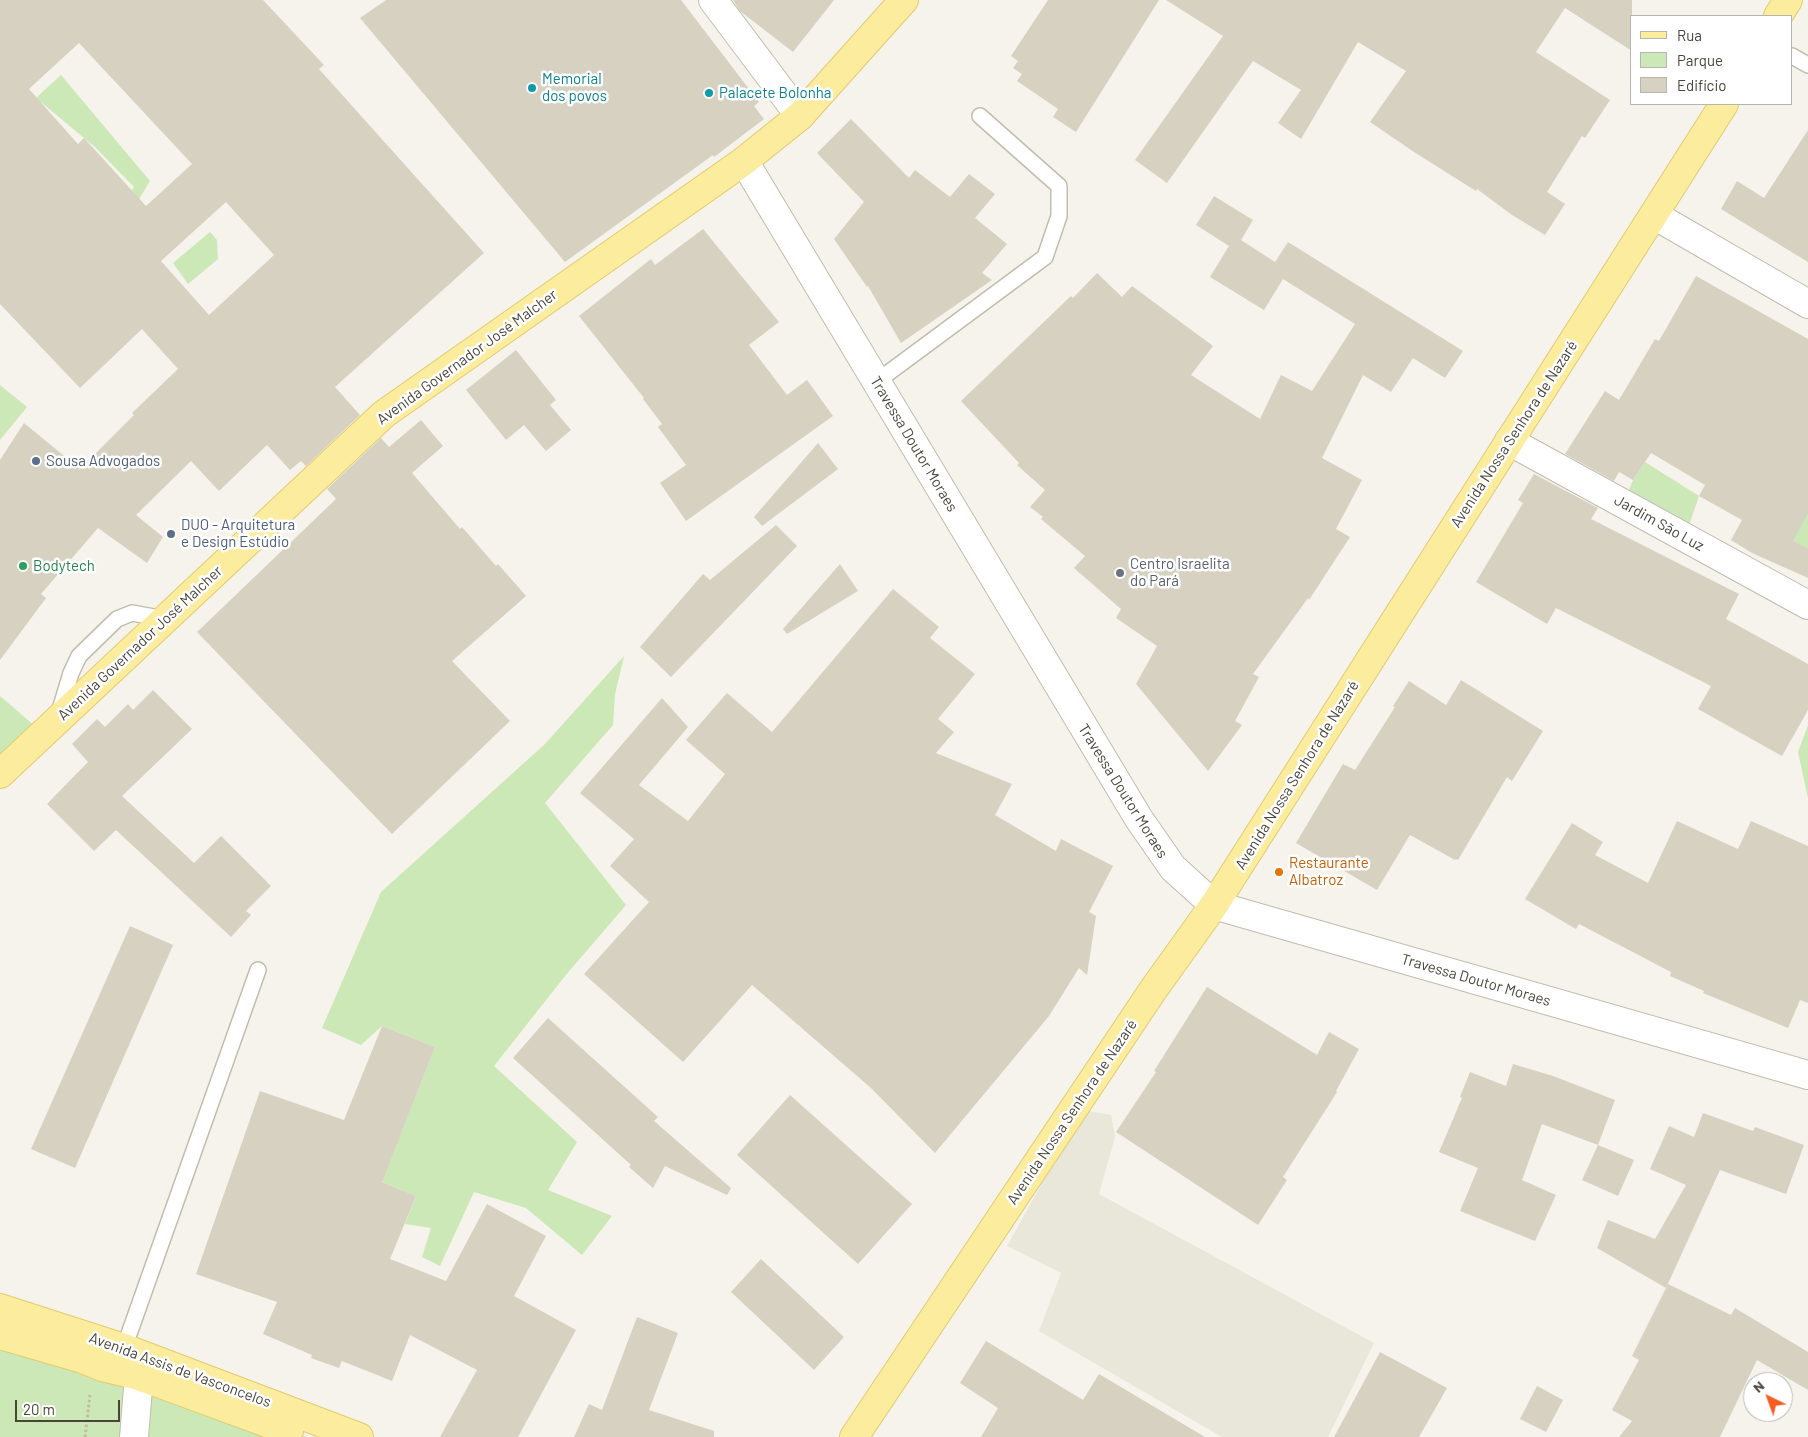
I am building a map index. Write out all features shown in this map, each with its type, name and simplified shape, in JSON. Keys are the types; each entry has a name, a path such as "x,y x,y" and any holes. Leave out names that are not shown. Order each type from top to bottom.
{"main road":[{"name":"Avenida Governador José Malcher","path":"0,774 384,414 744,161 800,116 904,0"},
{"path":"1779,15 1788,0"},
{"name":"Avenida Nossa Senhora de Nazaré","path":"854,1437 1153,990 1214,905 1723,105"},
{"name":"Avenida Assis de Vasconcelos","path":"0,1308 124,1348 359,1437"},
{"name":"Avenida Assis de Vasconcelos","path":"0,1335 83,1359 102,1367 139,1376 307,1437"}],"street":[{"path":"713,0 800,116"},
{"name":"Travessa Doutor Moraes","path":"744,161 1139,820 1172,868 1214,905 1808,1076"},
{"path":"1654,215 1808,304"},
{"name":"Jardim São Luz","path":"1509,441 1808,605"},
{"path":"134,1437 139,1376"}],"lane":[{"path":"1793,57 1808,65"},
{"path":"876,382 1045,257 1059,216 1059,186 980,116"},
{"path":"124,1348 258,970"}],"shaded area":[{"path":"1083,1110 1111,1115 1115,1137 1099,1194 1374,1343 1328,1437 1222,1437 1039,1331 1061,1273 1007,1246"}],"green space":[{"path":"61,75 150,181 130,214 120,207 134,187 96,148 36,98"},
{"path":"210,232 217,240 218,259 188,284 173,263"},
{"path":"0,385 27,407 0,440"},
{"path":"1645,462 1699,496 1688,528 1627,495 1633,480"},
{"path":"1808,513 1808,548 1781,536"},
{"path":"624,656 615,694 613,725 545,803 626,905 565,976 494,1066 577,1142 548,1190 612,1216 582,1255 526,1208 474,1192 440,1266 422,1257 431,1228 405,1224 416,1196 380,1181 387,1168 435,1047 382,1026 361,1045 322,1028 381,892 545,744"},
{"path":"0,696 36,727 0,758"},
{"path":"1808,725 1808,798 1798,752"},
{"path":"0,1335 139,1376 307,1437 0,1437"}],"building":[{"path":"0,0 263,0 324,65 319,69 484,253 335,387 360,415 306,466 301,461 290,470 267,445 219,491 191,461 136,515 163,537 147,563 98,528 41,594 46,598 0,660 0,460 24,423 80,469 134,415 132,413 178,369 142,329 80,388 0,304","holes":["79,43 192,164 146,206 84,138 78,144 29,89","226,202 274,255 209,315 161,261"]},
{"name":"Memorial dos povos","path":"386,0 681,0 759,102 754,106 764,119 714,157 713,155 565,262 360,18"},
{"path":"733,0 834,0 793,52 740,11"},
{"path":"1048,0 1159,0 1076,132 1053,117 1058,109 1017,81 1022,74 1013,68 1018,61 1011,56"},
{"path":"1166,0 1632,0 1630,50 1565,8 1536,52 1610,100 1585,138 1582,136 1547,192 1565,204 1545,235 1512,215 1477,189 1476,191 1370,122 1406,71 1358,42 1301,139 1278,123 1301,90 1253,61 1167,183 1135,160 1223,36"},
{"path":"851,119 909,178 915,170 950,197 969,174 995,194 975,218 1007,244 982,273 992,280 901,343 868,286 834,239 864,202 817,153"},
{"path":"1808,130 1808,262 1721,209 1737,181 1764,198"},
{"path":"1214,196 1253,220 1241,240 1275,262 1288,242 1463,351 1445,378 1413,358 1391,392 1363,375 1322,458 1362,480 1336,529 1350,537 1309,600 1308,598 1253,674 1259,677 1235,721 1242,725 1208,771 1136,684 1157,646 1116,618 1121,609 1074,568 1085,556 1041,519 1043,517 1030,507 1045,490 1017,465 1019,463 961,401 1071,296 1073,298 1097,273 1122,297 1132,286 1213,346 1191,375 1260,419 1281,375 1312,391 1355,324 1283,279 1264,310 1210,277 1229,246 1196,225"},
{"path":"703,229 779,322 749,345 787,395 807,380 833,416 686,521 660,483 686,465 658,427 662,424 644,398 579,316 651,259 655,265"},
{"path":"1696,276 1808,339 1808,513 1793,541 1808,548 1808,578 1752,553 1731,540 1742,520 1699,496 1705,485 1651,453 1633,480 1619,472 1614,481 1565,454 1605,391 1619,400 1655,339 1659,341"},
{"path":"516,350 556,400 550,405 571,430 546,451 524,425 506,440 466,390"},
{"path":"421,420 443,446 412,473 460,529 462,527 496,566 498,564 526,596 452,661 510,721 392,834 197,632 336,499 327,489 381,438 389,447"},
{"path":"818,443 838,469 762,526 754,517"},
{"path":"1534,474 1598,508 1591,519 1739,594 1726,619 1808,664 1808,710 1782,756 1698,709 1711,686 1556,608 1547,624 1476,582 1523,503 1518,500"},
{"path":"776,525 797,546 671,677 640,647 703,574 710,580"},
{"path":"840,564 858,591 787,634 783,629"},
{"path":"893,589 939,627 930,638 975,674 938,719 954,732 936,753 1012,784 995,815 1056,851 1061,839 1113,866 1089,912 1096,916 1087,975 1079,968 1049,1016 935,1153 871,1088 752,985 683,1062 584,974 649,902 610,866 634,839 580,793 662,698 688,727 639,785 688,821 725,774 686,740 727,693 772,732"},
{"path":"1461,680 1543,731 1512,781 1507,777 1458,860 1410,835 1377,890 1296,843 1343,764 1355,770 1395,707 1393,706 1409,681 1446,705"},
{"path":"153,690 192,729 122,796 194,863 221,836 271,886 246,911 251,915 231,937 116,830 94,851 47,804 88,762 72,744 97,719 105,727 128,704 133,710"},
{"path":"1677,821 1738,849 1751,821 1808,846 1808,1003 1800,1000 1788,1028 1703,993 1704,991 1670,976 1671,972 1579,924 1576,929 1525,899 1572,823 1603,842 1595,855 1648,883"},
{"path":"130,926 173,945 75,1168 31,1149"},
{"path":"1207,987 1317,1055 1329,1032 1359,1049 1337,1092 1283,1177 1287,1180 1258,1225 1116,1132 1156,1072 1154,1071"},
{"path":"548,1018 658,1117 654,1121 731,1188 727,1195 665,1166 653,1188 629,1167 631,1165 513,1058"},
{"path":"382,1026 435,1047 382,1182 416,1196 390,1259 446,1281 487,1204 546,1236 514,1296 576,1330 518,1437 440,1437 477,1370 410,1335 392,1381 342,1361 339,1368 311,1358 312,1355 263,1334 277,1302 196,1274 260,1091 344,1120"},
{"path":"1513,1064 1553,1076 1615,1100 1598,1145 1542,1124 1522,1180 1556,1195 1535,1241 1460,1211 1478,1168 1439,1152 1462,1098 1460,1097 1470,1072 1506,1086"},
{"path":"790,1095 912,1204 858,1264 737,1155"},
{"path":"1703,1113 1753,1131 1755,1127 1804,1145 1786,1194 1720,1170 1666,1288 1597,1248 1608,1220 1655,1239 1686,1185 1650,1169 1669,1126 1694,1137"},
{"path":"1598,1145 1634,1160 1618,1196 1582,1180"},
{"path":"761,1259 844,1337 814,1370 731,1292"},
{"path":"1668,1284 1731,1315 1735,1308 1808,1352 1808,1390 1793,1381 1793,1372 1777,1372 1757,1360 1751,1372 1743,1372 1743,1389 1720,1437 1619,1437 1632,1421 1612,1410 1639,1360 1632,1356"},
{"path":"637,1317 678,1333 649,1410 714,1431 714,1437 574,1437 589,1404 602,1410"},
{"path":"986,1341 1083,1400 1099,1374 1205,1437 981,1437 998,1408 960,1383"},
{"path":"1380,1352 1447,1388 1419,1437 1334,1437"},
{"path":"1537,1386 1563,1400 1546,1432 1520,1419"}],"place":[{"name":"Memorial dos povos","path":"532,88"},
{"name":"Palacete Bolonha","path":"709,93"},
{"name":"Sousa Advogados","path":"36,461"},
{"name":"DUO - Arquitetura e Design Estúdio","path":"171,534"},
{"name":"Bodytech","path":"23,566"},
{"name":"Centro Israelita do Pará","path":"1120,573"},
{"name":"Restaurante Albatroz","path":"1279,872"}]}
